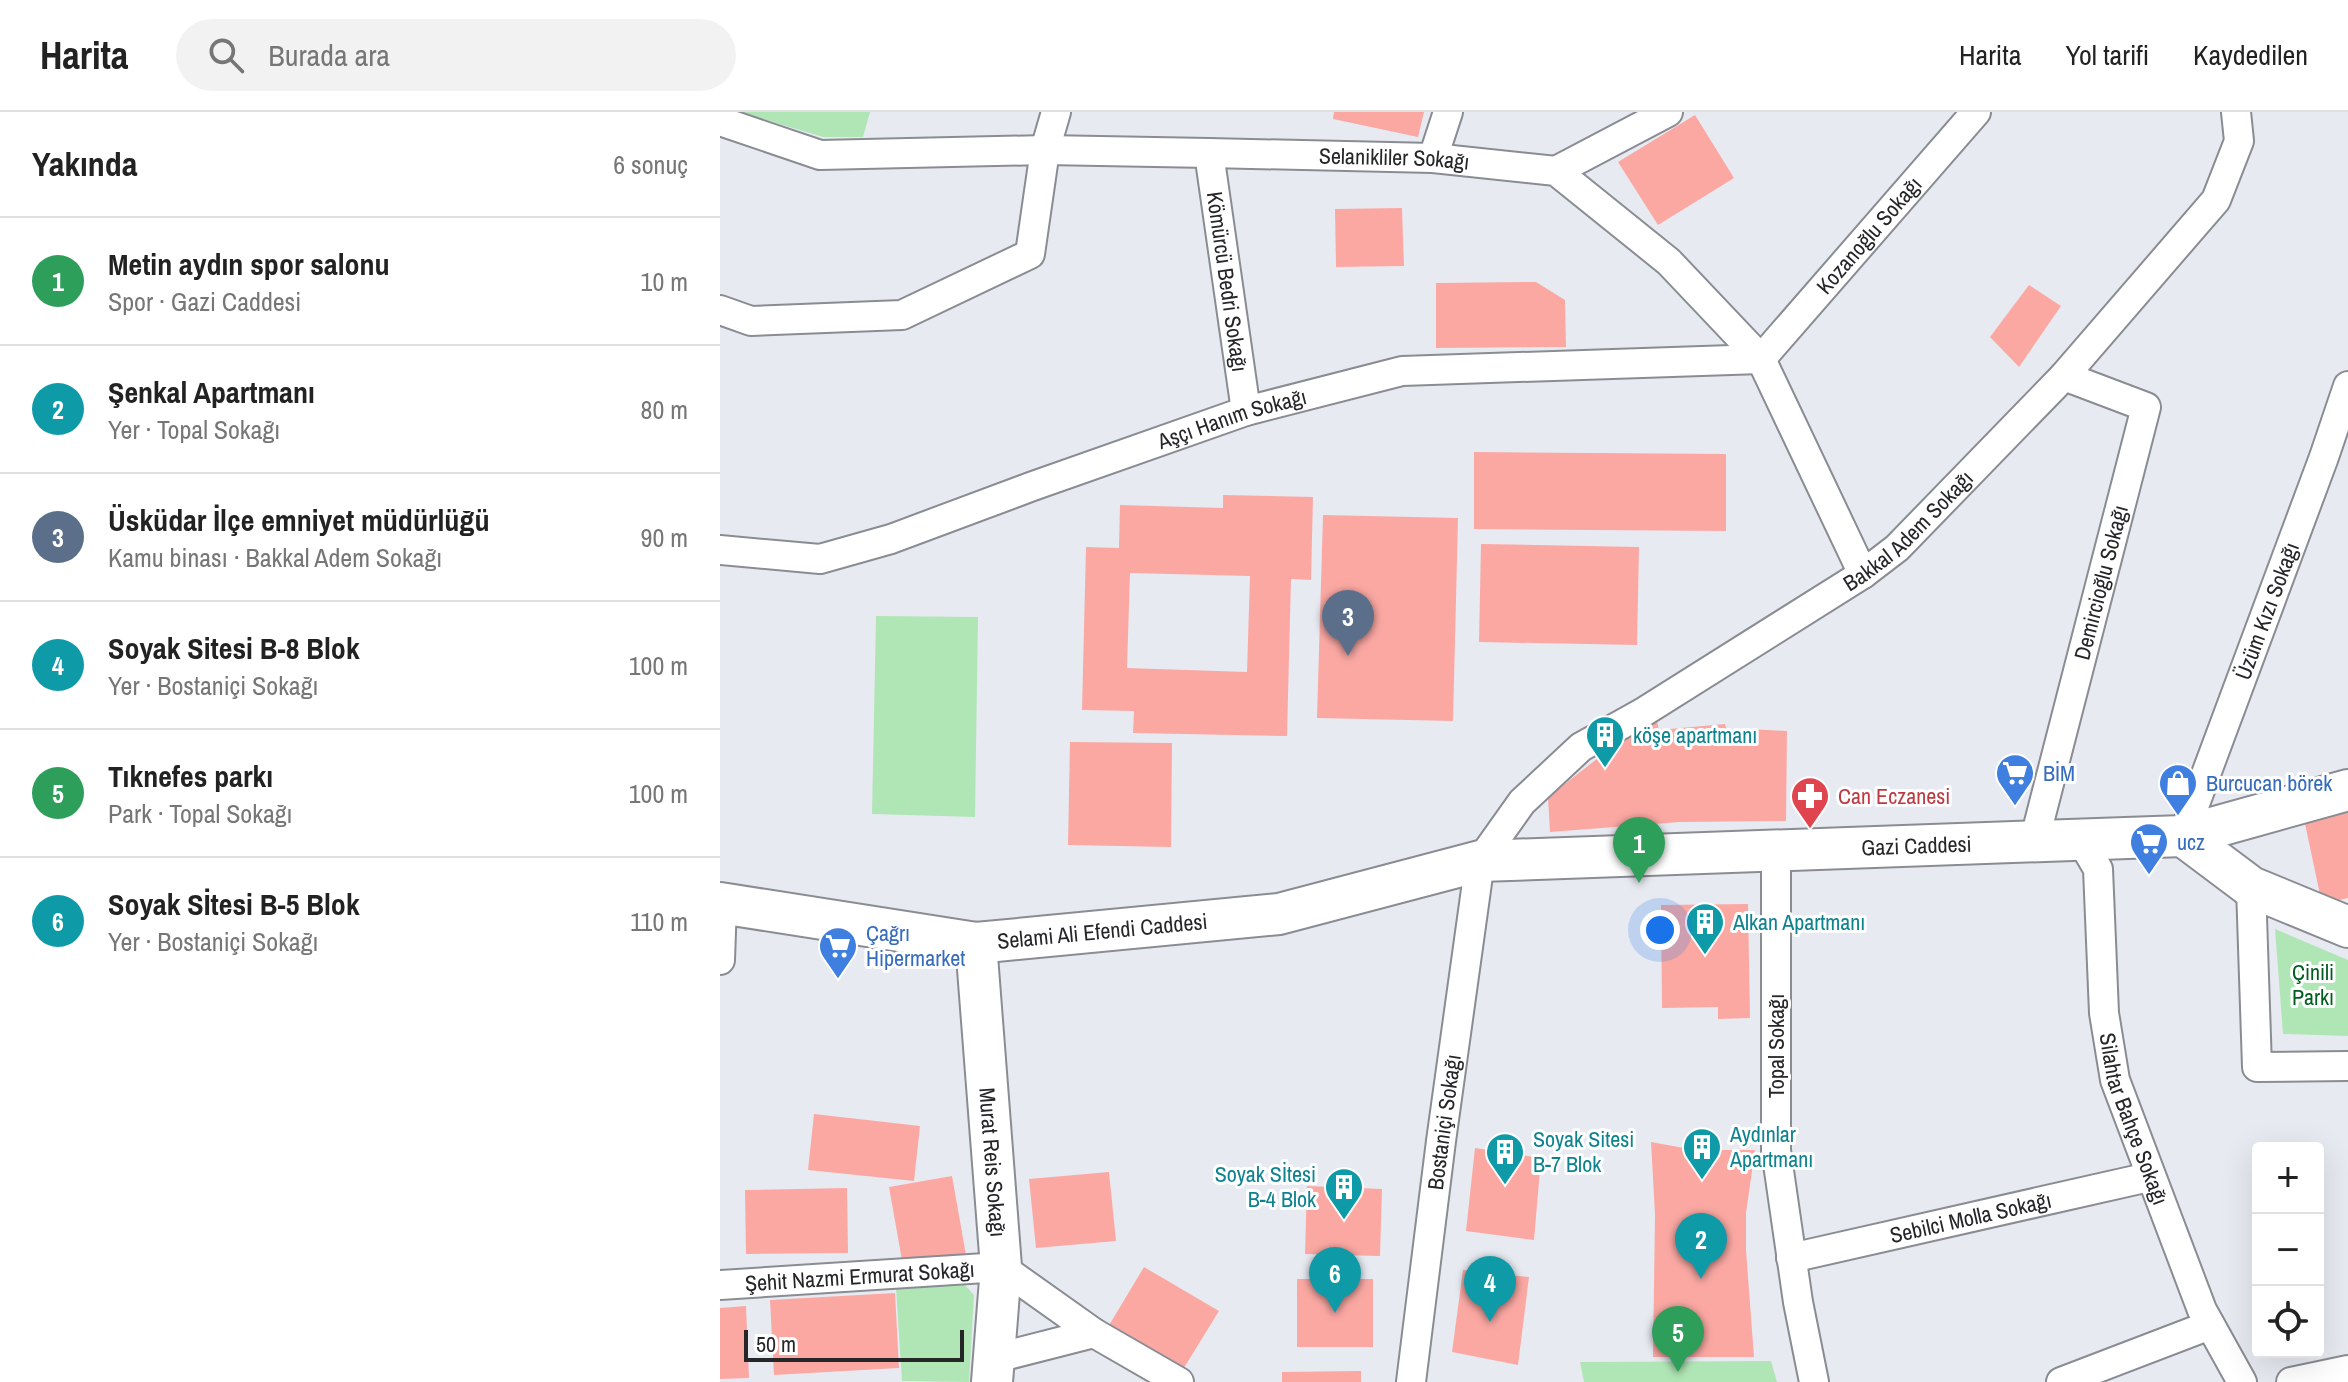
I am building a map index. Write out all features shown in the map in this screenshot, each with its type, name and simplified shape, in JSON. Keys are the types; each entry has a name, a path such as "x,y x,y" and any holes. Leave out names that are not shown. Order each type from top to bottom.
{"street":[{"path":"720,310 751,321 902,315 1030,254 1045,150 1056,112"},
{"path":"1433,158 1448,112"},
{"path":"1668,112 1556,171 1669,262 1761,359 1863,574"},
{"name":"Kozanoğlu Sokağı","path":"1761,359 1976,112"},
{"name":"Bakkal Adem Sokağı","path":"1480,861 1522,802 1581,747 1642,713 1863,574 1897,548 2064,376 2216,200 2239,141 2236,112"},
{"name":"Selanikliler Sokağı","path":"720,121 820,155 1045,150 1209,153 1433,158 1556,171"},
{"name":"Kömürcü Bedri Sokağı","path":"1209,153 1246,411"},
{"name":"Aşçı Hanım Sokağı","path":"720,550 820,559 891,539 1246,411 1402,371 1761,359"},
{"name":"Demircioğlu Sokağı","path":"2034,842 2146,407 2064,376"},
{"name":"Üzüm Kızı Sokağı","path":"2183,836 2338,448 2348,386"},
{"name":"Gazi Caddesi","path":"1480,861 2183,836 2348,790"},
{"path":"2183,836 2251,887 2348,927"},
{"name":"Silahtar Bahçe Sokağı","path":"2081,840 2098,869 2104,1013 2115,1080 2149,1177 2202,1310 2242,1382"},
{"name":"Topal Sokağı","path":"1776,851 1776,1150 1791,1258 1814,1382"},
{"name":"Selami Ali Efendi Caddesi","path":"721,903 976,943 1279,914 1480,861"},
{"name":"Bostaniçi Sokağı","path":"1411,1382 1480,861"},
{"path":"2251,887 2257,1067 2348,1066"},
{"path":"720,960 721,903"},
{"name":"Murat Reis Sokağı","path":"976,943 1001,1267 994,1370"},
{"name":"Sebilci Molla Sokağı","path":"1791,1258 2149,1177"},
{"path":"1001,1267 1094,1333 1179,1382"},
{"name":"Şehit Nazmi Ermurat Sokağı","path":"720,1285 1001,1267"},
{"path":"2061,1382 2210,1325"},
{"path":"994,1370 1094,1333"},
{"path":"2291,1382 2348,1370"}],"green space":[{"path":"740,112 870,112 863,137 823,137"},
{"path":"876,616 978,617 975,817 872,814"},
{"name":"Çinili Parkı","path":"2275,929 2348,960 2348,1036 2283,1034"},
{"path":"964,1284 974,1295 969,1382 902,1381 896,1288"},
{"path":"1771,1361 1777,1382 1584,1382 1580,1362"}],"building":[{"path":"1334,112 1424,112 1418,137 1333,119"},
{"path":"1695,115 1734,178 1658,225 1618,162"},
{"path":"1402,208 1404,266 1336,267 1335,209"},
{"path":"1536,282 1565,300 1566,347 1436,348 1436,283"},
{"path":"2029,285 2061,306 2019,367 1990,337"},
{"path":"1474,452 1726,454 1726,531 1474,529"},
{"path":"1223,495 1313,497 1311,580 1291,579 1287,736 1133,733 1134,711 1082,710 1086,547 1119,548 1120,505 1223,508","holes":["1130,573 1250,576 1247,672 1127,668"]},
{"path":"1323,515 1458,518 1453,721 1317,718"},
{"path":"1481,544 1639,547 1637,645 1479,642"},
{"path":"1657,721 1659,730 1725,724 1729,738 1749,729 1787,731 1786,821 1680,822 1550,832 1548,797 1620,741"},
{"path":"1070,742 1172,743 1171,847 1068,845"},
{"path":"2348,810 2348,898 2322,904 2304,819"},
{"name":"Alkan Apartmanı","path":"1748,904 1750,1018 1718,1019 1718,1007 1662,1008 1661,905"},
{"path":"814,1114 920,1126 914,1181 808,1170"},
{"path":"1651,1142 1695,1150 1755,1150 1746,1213 1754,1357 1653,1357 1655,1214"},
{"name":"Soyak Sitesi B-7 Blok","path":"1475,1148 1541,1158 1534,1240 1466,1231"},
{"path":"1109,1172 1116,1241 1036,1248 1029,1179"},
{"path":"952,1176 966,1255 903,1266 889,1187"},
{"name":"Soyak Sİtesi B-4 Blok","path":"1307,1186 1382,1189 1380,1256 1305,1254"},
{"path":"847,1188 848,1253 746,1254 745,1190"},
{"path":"1144,1267 1219,1311 1182,1371 1108,1327"},
{"path":"1463,1270 1529,1277 1518,1365 1452,1352"},
{"path":"1297,1279 1373,1279 1373,1347 1297,1347"},
{"path":"895,1293 899,1368 774,1375 770,1300"},
{"path":"746,1306 749,1378 720,1379 720,1308"},
{"path":"1361,1371 1361,1382 1282,1382 1282,1372"}],"place":[{"name":"Üsküdar İlçe emniyet müdürlüğü","path":"1348,656"},
{"name":"köşe apartmanı","path":"1605,769"},
{"name":"BİM","path":"2015,807"},
{"name":"Burcucan börek","path":"2178,817"},
{"name":"Can Eczanesi","path":"1810,830"},
{"name":"ucz","path":"2149,876"},
{"name":"Metin aydın spor salonu","path":"1639,883"},
{"name":"Alkan Apartmanı","path":"1705,956"},
{"name":"Çağrı Hipermarket","path":"838,980"},
{"name":"Aydınlar Apartmanı","path":"1702,1181"},
{"name":"Soyak Sitesi B-7 Blok","path":"1505,1186"},
{"name":"Soyak Sİtesi B-4 Blok","path":"1344,1221"},
{"name":"Şenkal Apartmanı","path":"1701,1279"},
{"name":"Soyak Sİtesi B-5 Blok","path":"1335,1313"},
{"name":"Soyak Sitesi B-8 Blok","path":"1490,1322"},
{"name":"Tıknefes parkı","path":"1678,1372"}]}
